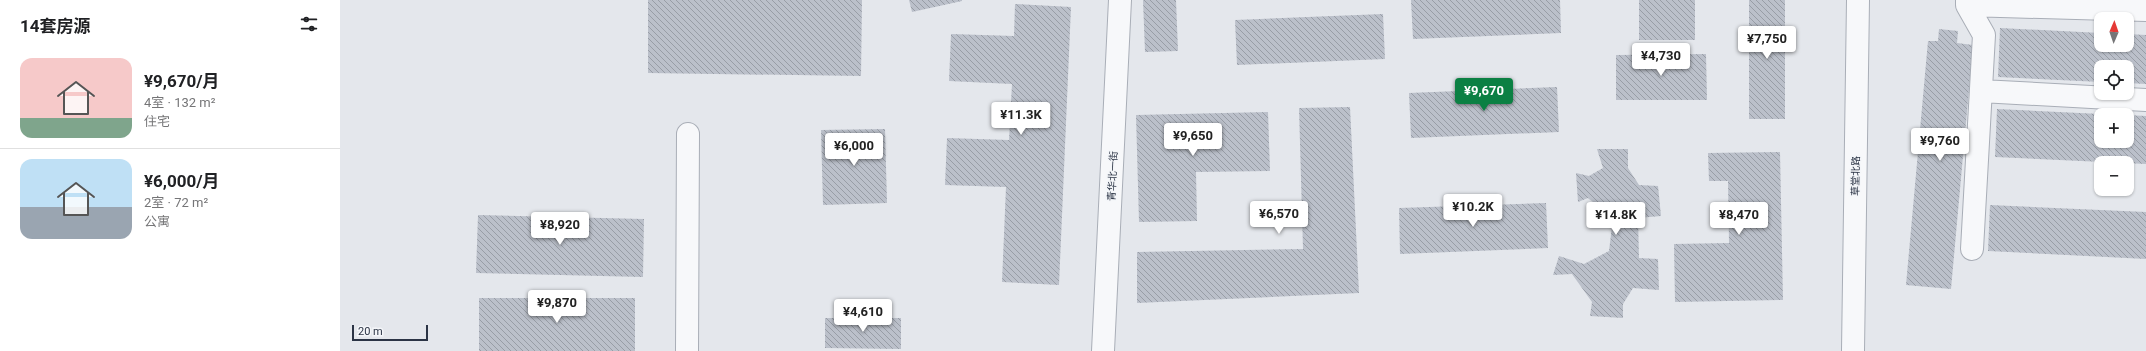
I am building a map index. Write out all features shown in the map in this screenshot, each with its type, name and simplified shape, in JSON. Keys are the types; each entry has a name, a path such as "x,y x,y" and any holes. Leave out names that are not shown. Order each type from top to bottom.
{"street":[{"name":"青华北一街","path":"1103,351 1120,0"},
{"name":"草堂北路","path":"1853,351 1858,0"},
{"path":"1972,248 1984,35 1967,2 2146,10"},
{"path":"1981,91 2146,100"},
{"path":"687,351 688,134"}],"building":[{"path":"648,0 862,0 861,76 648,73"},
{"path":"909,0 962,0 962,1 912,12"},
{"path":"1143,0 1176,0 1178,51 1145,52"},
{"path":"1411,0 1560,0 1561,33 1413,39"},
{"path":"1639,0 1695,0 1695,40 1639,40"},
{"path":"1749,0 1785,0 1785,119 1749,119"},
{"path":"1015,4 1071,7 1059,285 1002,282 1006,187 945,185 947,138 1009,140 1012,84 949,81 951,34 1014,36"},
{"path":"1383,14 1385,59 1237,65 1235,20"},
{"path":"2000,28 2094,33 2094,52 2134,52 2134,34 2146,35 2146,84 2134,83 2134,60 2094,60 2094,82 1998,77"},
{"path":"1939,29 1958,31 1957,43 1973,45 1951,289 1906,285 1928,41 1938,41"},
{"path":"1706,54 1707,100 1616,100 1616,55"},
{"path":"1557,87 1559,132 1411,138 1409,93"},
{"path":"1350,107 1359,293 1137,303 1137,252 1303,249 1299,108"},
{"path":"1997,109 2094,114 2094,148 2134,148 2134,115 2146,116 2146,164 2134,163 2134,156 2094,156 2094,162 1995,157"},
{"path":"1268,112 1270,171 1196,172 1197,221 1139,222 1136,115"},
{"path":"885,129 887,203 823,205 821,130"},
{"path":"1597,149 1628,149 1628,168 1639,185 1658,186 1661,216 1638,218 1639,258 1658,259 1659,290 1633,288 1623,304 1623,318 1590,316 1592,302 1572,274 1553,275 1559,256 1584,264 1609,251 1613,218 1588,198 1578,202 1576,173 1589,176 1603,168"},
{"path":"1780,152 1783,300 1675,302 1674,244 1729,243 1728,181 1709,181 1708,153"},
{"path":"1546,203 1548,248 1400,254 1399,208"},
{"path":"1990,205 2146,212 2146,259 1988,251"},
{"path":"478,215 644,219 643,277 476,273"},
{"path":"479,298 635,298 635,351 479,351"},
{"path":"825,318 901,318 901,349 825,348"}]}
